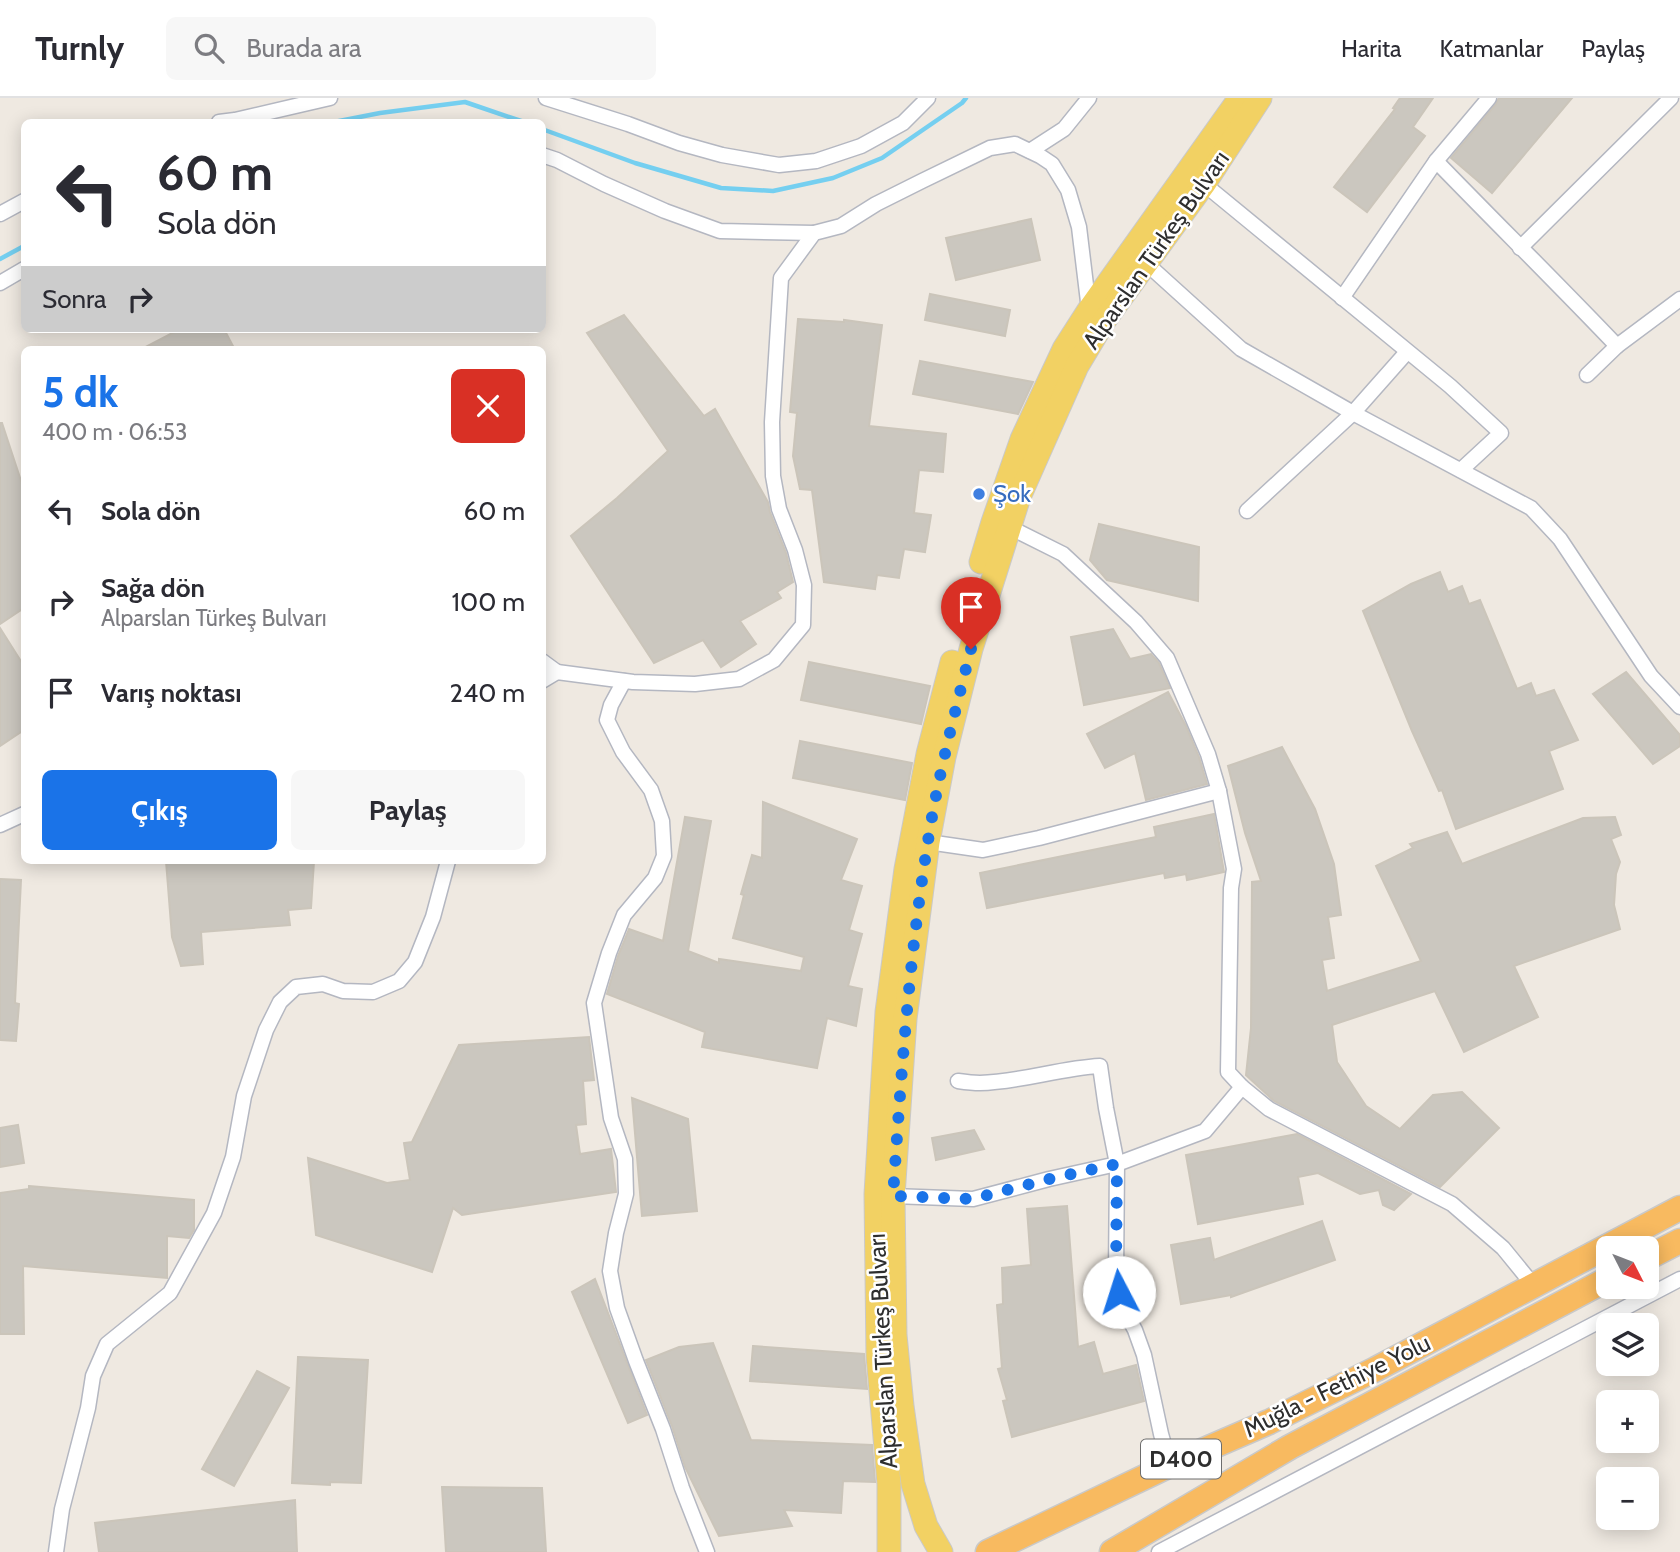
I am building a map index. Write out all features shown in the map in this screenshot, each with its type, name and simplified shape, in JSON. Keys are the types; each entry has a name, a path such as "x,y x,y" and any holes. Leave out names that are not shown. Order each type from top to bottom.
{"highway":[{"name":"Muğla - Fethiye Yolu","path":"988,1552 1172,1464 1269,1422 1680,1208"},
{"path":"1659,1252 1680,1241"},
{"name":"Muğla - Fethiye Yolu","path":"1112,1552 1290,1447 1596,1285"}],"main road":[{"name":"Alparslan Türkeş Bulvarı","path":"889,1552 889,1484 878,1356 876,1194 887,1012 906,869 940,704 993,523 1028,428 1064,349 1240,98"},
{"name":"Alparslan Türkeş Bulvarı","path":"941,1552 926,1526 913,1484 902,1406 895,1335 893,1196 905,1019 928,842 944,757 971,649 1018,497 1077,366 1104,321 1204,184 1260,98"}],"street":[{"path":"239,119 330,98"},
{"path":"546,98 679,143 779,165 817,161 861,146 903,122 928,98"},
{"path":"1030,151 1064,129 1090,98"},
{"path":"1342,298 1436,161 1489,98"},
{"path":"1520,248 1671,98"},
{"path":"546,156 665,211 720,231 814,233 841,226 876,204 990,148 1015,145 1052,164 1068,190 1079,227 1089,310"},
{"path":"1436,161 1617,346"},
{"path":"1204,184 1450,386 1501,433 1461,470"},
{"path":"0,214 21,203"},
{"path":"546,664 557,672 624,681 695,684 739,679 774,660 803,625 804,585 795,550 779,509 773,476 772,422 781,278 814,233"},
{"path":"1147,264 1241,349 1353,413 1531,508 1560,539 1651,676 1680,707"},
{"path":"0,283 21,271"},
{"path":"1587,375 1617,346 1680,299"},
{"path":"1247,511 1353,413 1408,352"},
{"path":"1009,527 1063,554 1136,622 1167,658 1208,754 1219,792 1234,869 1231,888 1227,1072 1269,1109 1452,1205 1503,1248 1534,1286"},
{"path":"546,679 557,672"},
{"path":"624,681 611,705 607,720 623,752 651,789 662,821 664,856 656,878 624,915 608,953 594,1003 611,1118 625,1159 626,1194 610,1271 620,1319 707,1552"},
{"path":"928,842 983,850 1219,792"},
{"path":"0,825 21,815"},
{"path":"57,1552 62,1509 88,1408 93,1376 107,1344 170,1293 214,1213 233,1157 244,1096 266,1030 280,1002 296,987 323,984 343,991 373,992 398,981 415,962 429,929 447,864"},
{"path":"958,1081 980,1083 1100,1066 1117,1164 1116,1275 1123,1308 1144,1355 1161,1434 1172,1464"},
{"path":"893,1196 973,1199 1117,1164 1205,1131 1242,1087"},
{"path":"1158,1552 1680,1279"}],"building":[{"path":"1400,98 1433,98 1413,127 1425,136 1367,212 1334,187 1395,109 1393,108"},
{"path":"1499,98 1572,98 1492,193 1451,158"},
{"path":"1031,219 1040,260 956,280 946,238"},
{"path":"930,294 1010,310 1005,336 925,320"},
{"path":"624,315 704,416 715,409 768,502 786,553 793,582 777,592 781,598 740,621 756,644 721,667 703,640 654,663 571,536 668,451 587,333"},
{"path":"798,319 844,320 882,325 869,426 946,434 943,472 919,470 914,513 931,515 925,552 904,549 899,578 877,575 875,589 824,582 812,490 800,489 793,456 797,413 790,412"},
{"path":"172,333 226,333 233,346 148,346"},
{"path":"920,361 1033,382 1018,414 913,394"},
{"path":"2,423 21,481 21,610 0,624"},
{"path":"1099,524 1199,547 1198,601 1107,580 1090,560"},
{"path":"1440,572 1448,592 1462,586 1469,604 1480,600 1517,689 1531,683 1536,696 1554,690 1578,740 1549,751 1563,789 1456,829 1442,790 1439,791 1412,731 1363,611 1411,584"},
{"path":"0,628 21,661 21,732 0,746"},
{"path":"1113,629 1130,659 1151,654 1159,663 1170,688 1084,705 1071,637"},
{"path":"809,662 930,686 921,724 801,700"},
{"path":"1626,672 1680,735 1680,746 1653,764 1593,694"},
{"path":"1168,692 1186,726 1207,784 1146,800 1135,753 1105,768 1087,734"},
{"path":"800,741 912,763 905,800 793,778"},
{"path":"1282,747 1315,809 1334,864 1341,915 1328,917 1334,958 1322,960 1327,991 1421,961 1376,866 1413,848 1410,844 1447,832 1462,864 1583,818 1615,817 1621,835 1611,839 1620,862 1616,874 1614,905 1620,929 1514,966 1538,1017 1464,1052 1435,991 1332,1025 1337,1062 1366,1106 1400,1129 1433,1095 1462,1092 1499,1128 1440,1187 1274,1101 1246,1075 1251,1028 1252,882 1261,881 1245,833 1228,766"},
{"path":"763,802 857,839 841,880 862,886 849,930 862,934 848,986 862,989 856,1026 827,1018 817,1068 702,1047 705,1032 607,994 629,929 663,941 685,817 711,821 688,951 719,963 719,959 801,971 804,957 733,938 752,855 762,858"},
{"path":"1214,814 1224,872 1187,880 1186,874 1165,878 1164,873 987,908 980,873 1156,837 1154,827"},
{"path":"166,864 314,864 311,908 288,910 290,925 201,932 203,964 181,966 172,937"},
{"path":"0,879 21,880 15,1003 19,1004 16,1041 0,1040"},
{"path":"589,1037 594,1080 583,1081 586,1124 576,1125 580,1154 611,1149 616,1192 462,1215 453,1208 432,1272 316,1235 308,1158 387,1183 410,1180 404,1143 412,1142 459,1045"},
{"path":"632,1098 688,1119 697,1211 642,1216"},
{"path":"18,1125 24,1163 0,1167 0,1128"},
{"path":"974,1130 984,1149 936,1160 932,1138"},
{"path":"1297,1134 1411,1194 1394,1210 1383,1205 1379,1190 1360,1194 1318,1173 1298,1177 1303,1204 1198,1224 1186,1155"},
{"path":"29,1186 194,1200 194,1230 189,1238 167,1236 167,1278 23,1266 24,1334 0,1334 0,1193 29,1189"},
{"path":"1067,1206 1078,1347 1094,1342 1103,1374 1136,1365 1144,1401 1012,1437 1003,1401 1007,1400 998,1369 1002,1368 997,1305 1003,1304 1002,1268 1031,1265 1027,1209"},
{"path":"1322,1221 1335,1260 1231,1297 1181,1304 1171,1245 1210,1238 1214,1260"},
{"path":"595,1279 647,1415 628,1423 572,1292"},
{"path":"713,1343 751,1440 872,1445 875,1482 843,1481 841,1513 784,1510 792,1526 719,1536 685,1467 646,1360 679,1347"},
{"path":"753,1346 864,1354 867,1389 750,1381"},
{"path":"298,1357 368,1360 361,1483 292,1483"},
{"path":"257,1371 289,1388 234,1486 202,1469"},
{"path":"442,1487 542,1488 546,1552 446,1552"},
{"path":"295,1500 297,1552 99,1552 95,1523"}],"waterway":[{"path":"546,130 635,163 721,188 773,191 833,178 882,158 966,98"},
{"path":"349,119 465,102 515,119"},
{"path":"0,259 21,248"}],"place":[{"name":"Şok","path":"979,494"}],"route":[{"path":"971,649 944,757 928,842 905,1019 893,1196 973,1199 1117,1164 1116,1275 1119,1292"}]}
